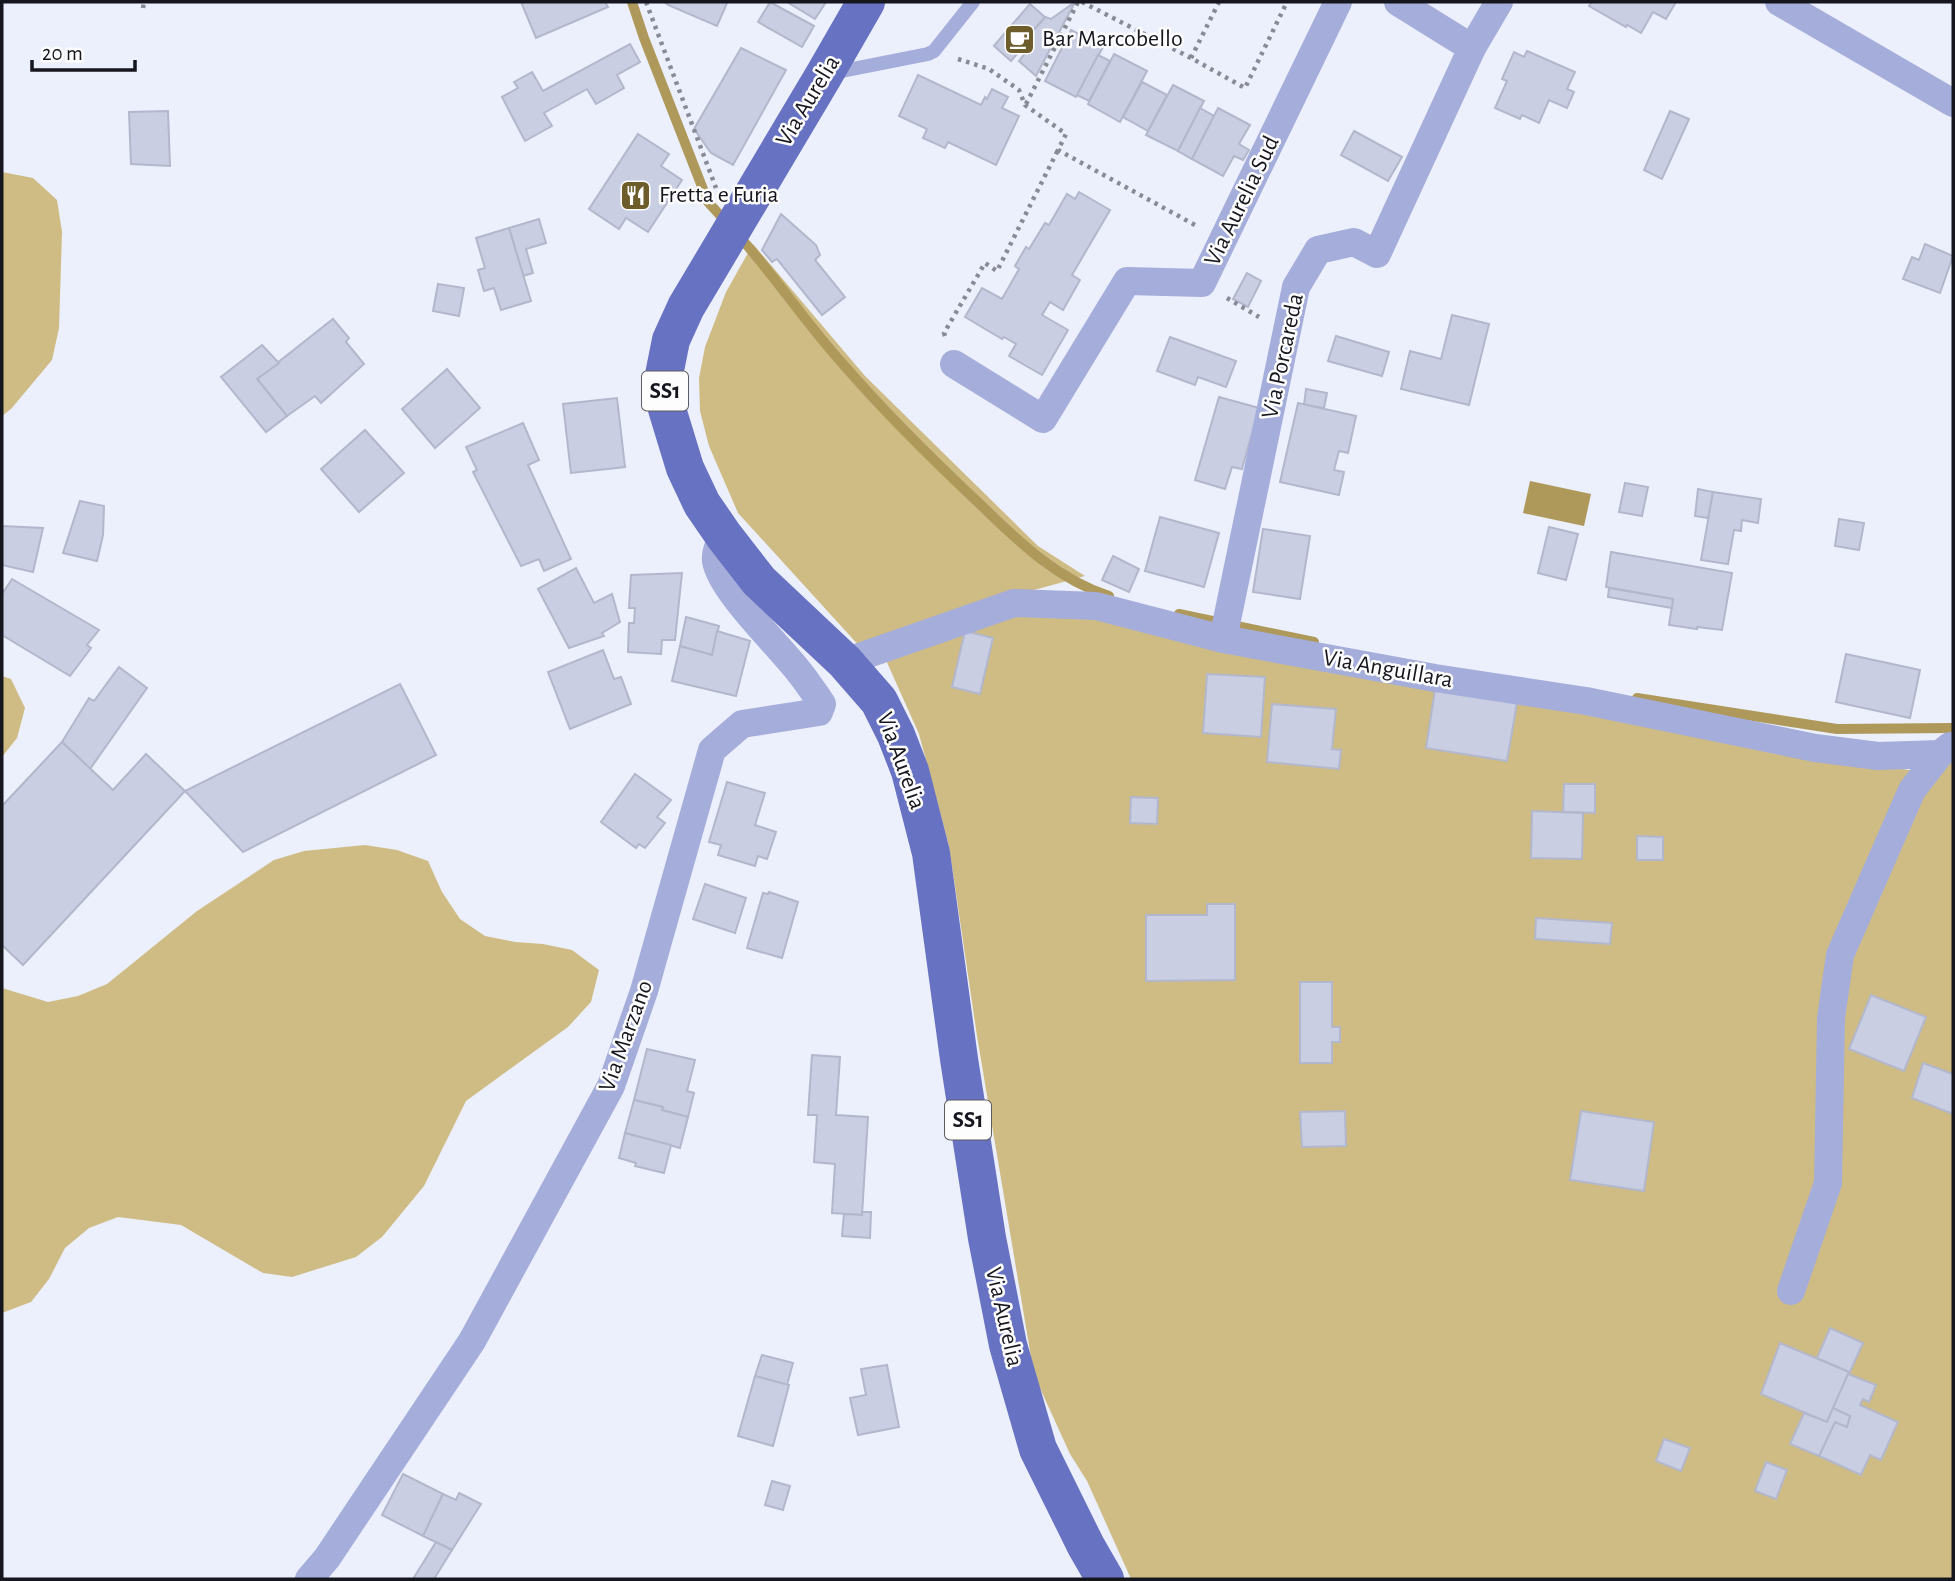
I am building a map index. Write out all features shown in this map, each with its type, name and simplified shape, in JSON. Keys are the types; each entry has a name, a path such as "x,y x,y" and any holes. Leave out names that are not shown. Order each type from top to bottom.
{"main road":[{"name":"Via Aurelia","path":"866,2 686,307 671,340 664,375 667,409 685,468 702,504 724,536 760,582 845,662 879,701 897,735 910,771 931,853 958,1059 987,1238 1008,1345 1038,1449 1092,1564"}],"street":[{"name":"Via Aurelia Sud","path":"954,364 1043,419 1127,281 1202,283 1338,2"},
{"path":"1398,2 1472,48"},
{"name":"Via Porcareda","path":"1223,639 1296,287 1318,250 1354,242 1377,254 1472,48 1499,2"},
{"path":"1779,2 1953,103"},
{"name":"Via Marzano","path":"309,1579 327,1558 472,1341 611,1086 644,991 712,750 742,724 819,712 822,704 726,584 716,563 717,549 724,536"},
{"name":"Via Anguillara","path":"845,662 1014,603 1096,606 1223,639 1435,678 1586,701 1815,748 1878,756 1946,749"},
{"path":"1791,1291 1828,1184 1831,1018 1840,955 1912,790 1946,749"}],"lane":[{"path":"824,75 928,54 934,51 974,2"}],"path":[{"path":"646,2 717,191 746,205"},
{"path":"1025,105 1080,2 1245,88 1287,2"},
{"path":"1191,58 1219,2"},
{"path":"954,364 944,333 985,263 997,271 1066,134 1025,105 1019,90 989,69"},
{"path":"1058,150 1223,240"},
{"path":"1202,283 1287,333"}],"shaded area":[{"path":"2,172 33,178 57,200 62,232 59,328 52,360 2,416"},
{"path":"753,244 865,376 1038,546 1085,576 994,601 862,649 738,513 709,446 700,411 699,378 705,347 726,292"},
{"path":"1530,481 1591,494 1584,526 1523,513"},
{"path":"1065,611 1309,664 1937,775 1953,761 1953,1579 1131,1579 1087,1481 1070,1454 1034,1375 977,1036 949,846 919,734 885,658 1003,613"},
{"path":"2,676 11,679 25,708 17,738 2,757"},
{"path":"365,845 397,850 428,861 442,892 460,919 485,936 572,950 599,970 591,1002 568,1027 466,1101 424,1186 382,1237 356,1257 292,1277 263,1273 181,1225 118,1217 89,1228 65,1248 49,1279 31,1302 2,1313 2,988 48,1002 78,996 107,984 197,911 274,860 304,851"}],"building":[{"path":"521,2 605,2 608,7 536,38"},
{"path":"664,2 724,2 727,3 717,26"},
{"path":"770,2 814,26 802,47 758,22"},
{"path":"787,2 826,2 815,19"},
{"path":"1075,2 1036,76 1019,61 1025,53 1019,47 1045,17 1051,19"},
{"path":"1592,2 1676,2 1666,19 1653,12 1641,33 1589,6"},
{"path":"1030,4 1045,17 1019,47 1004,34"},
{"path":"1071,30 1103,47 1076,97 1045,81"},
{"path":"1004,34 1021,49 1011,61 994,46"},
{"path":"630,44 640,62 617,75 624,88 596,104 587,89 544,113 552,126 525,141 502,97 518,88 514,82 532,72 543,91"},
{"path":"741,48 786,70 733,165 711,153 694,129"},
{"path":"1527,51 1575,72 1567,89 1574,92 1567,108 1549,100 1539,123 1522,115 1520,119 1495,108 1507,81 1502,79 1514,52 1524,57"},
{"path":"1114,54 1147,71 1120,122 1088,104"},
{"path":"1098,55 1110,61 1089,101 1077,95"},
{"path":"918,75 981,105 992,89 1008,97 1002,108 1019,116 996,165 948,142 945,148 923,138 927,129 899,116"},
{"path":"1142,82 1167,95 1148,131 1123,117"},
{"path":"1173,85 1204,101 1178,151 1146,135"},
{"path":"1200,108 1214,116 1192,159 1178,151"},
{"path":"1218,108 1250,125 1239,144 1249,150 1243,160 1234,156 1223,176 1192,159"},
{"path":"168,111 170,166 131,164 129,112"},
{"path":"1670,111 1689,119 1662,179 1644,170"},
{"path":"1354,131 1402,157 1388,181 1341,155"},
{"name":"Fretta e Furia","path":"638,134 669,154 661,166 682,180 648,232 626,218 619,229 589,209"},
{"path":"1079,192 1110,210 1072,275 1080,280 1063,310 1050,302 1042,315 1068,330 1042,375 1009,356 1016,344 1004,337 1002,339 965,317 982,288 1002,299 1019,269 1015,266 1026,247 1029,249 1045,223 1049,225 1067,194 1075,199"},
{"path":"781,214 816,245 820,255 815,260 845,297 822,315 777,259 772,262 762,250"},
{"path":"539,219 546,243 526,249 533,273 523,276 509,228"},
{"path":"509,228 531,301 501,310 494,288 484,291 478,270 485,268 476,238"},
{"path":"1925,244 1953,256 1940,293 1903,279 1912,257 1919,260"},
{"path":"1247,273 1261,281 1248,307 1233,299"},
{"path":"438,284 464,288 459,316 433,311"},
{"path":"1452,315 1489,324 1469,405 1401,389 1410,351 1441,359"},
{"path":"333,319 349,338 346,342 364,364 321,403 315,396 287,416 257,379"},
{"path":"1336,336 1389,352 1382,376 1328,361"},
{"path":"1170,337 1236,361 1226,387 1198,377 1195,385 1157,371"},
{"path":"262,345 279,363 257,379 287,416 266,432 221,377"},
{"path":"447,369 480,408 435,448 402,409"},
{"path":"1306,389 1327,393 1324,408 1304,405"},
{"path":"1219,397 1259,408 1242,469 1232,467 1225,489 1195,480"},
{"path":"617,398 625,467 571,473 563,404"},
{"path":"1298,403 1356,416 1348,453 1339,451 1334,470 1344,472 1339,495 1280,482"},
{"path":"523,423 539,460 528,465 571,559 544,571 539,559 521,566 473,472 477,470 466,447"},
{"path":"365,430 404,473 359,512 321,469"},
{"path":"1625,483 1648,487 1642,516 1619,512"},
{"path":"1698,489 1713,492 1708,518 1695,516"},
{"path":"1713,492 1761,499 1758,523 1742,520 1741,531 1734,530 1728,564 1701,560"},
{"path":"80,501 104,506 103,535 97,561 63,553"},
{"path":"1160,517 1219,533 1204,587 1145,571"},
{"path":"1839,519 1864,523 1859,550 1835,546"},
{"path":"2,526 43,528 33,572 2,565"},
{"path":"1549,527 1578,534 1566,580 1538,573"},
{"path":"1263,529 1310,536 1300,599 1253,592"},
{"path":"1611,552 1732,573 1722,630 1669,625 1673,599 1606,587"},
{"path":"1113,556 1139,569 1129,592 1102,580"},
{"path":"576,568 594,603 612,594 620,622 602,633 604,636 569,648 538,589"},
{"path":"682,573 675,640 662,640 661,654 628,652 629,623 634,623 635,608 629,608 631,575"},
{"path":"12,579 99,630 87,645 91,648 70,676 2,635 2,594"},
{"path":"1609,588 1673,599 1672,608 1608,597"},
{"path":"686,617 719,626 712,655 680,646"},
{"path":"717,631 750,641 736,696 672,681 680,646 712,655"},
{"path":"965,631 993,638 980,694 952,687"},
{"path":"603,650 614,679 621,677 631,704 570,729 548,672"},
{"path":"1846,654 1920,670 1910,718 1836,702"},
{"path":"119,667 147,688 90,769 62,742 89,698 94,701"},
{"path":"1207,674 1265,677 1261,737 1203,733"},
{"path":"400,684 436,755 243,852 185,791"},
{"path":"1435,690 1517,703 1507,761 1426,748"},
{"path":"1272,704 1336,709 1332,749 1341,750 1339,769 1267,762"},
{"path":"62,742 113,790 146,754 185,791 23,965 2,945 2,806"},
{"path":"635,774 671,800 657,817 665,823 645,848 639,844 636,848 601,822"},
{"path":"727,782 765,793 755,825 776,832 767,859 758,856 755,866 718,855 721,845 709,842"},
{"path":"1564,784 1595,784 1595,813 1563,812"},
{"path":"1131,797 1158,798 1157,824 1130,823"},
{"path":"1532,811 1583,813 1582,859 1531,858"},
{"path":"1637,836 1663,837 1663,860 1637,860"},
{"path":"705,884 746,898 735,933 693,919"},
{"path":"769,892 798,902 782,958 747,948 763,893"},
{"path":"1207,904 1235,904 1235,980 1146,981 1146,915 1207,915"},
{"path":"1536,918 1612,923 1610,944 1535,939"},
{"path":"1300,982 1332,982 1332,1027 1340,1027 1340,1042 1332,1042 1332,1063 1300,1063"},
{"path":"1871,995 1926,1017 1904,1071 1849,1049"},
{"path":"647,1049 695,1060 687,1091 694,1093 688,1117 634,1100"},
{"path":"812,1055 840,1057 836,1115 868,1117 862,1215 832,1213 835,1164 814,1162 817,1115 808,1115"},
{"path":"1923,1063 1953,1074 1953,1114 1912,1098"},
{"path":"634,1100 688,1117 680,1148 625,1133"},
{"path":"1345,1111 1346,1146 1302,1147 1300,1112"},
{"path":"1581,1111 1654,1122 1644,1191 1570,1180"},
{"path":"625,1133 671,1145 664,1173 635,1166 636,1163 619,1158"},
{"path":"862,1212 871,1212 870,1238 842,1236 844,1214 862,1215"},
{"path":"1830,1328 1863,1343 1849,1374 1817,1358"},
{"path":"1780,1343 1849,1372 1827,1422 1761,1394"},
{"path":"762,1355 793,1363 787,1385 755,1376"},
{"path":"887,1365 899,1427 858,1435 850,1398 866,1395 861,1369"},
{"path":"1848,1374 1876,1385 1869,1402 1863,1399 1860,1405 1898,1422 1881,1460 1870,1455 1861,1475 1819,1456 1835,1422 1847,1427 1850,1416 1833,1408"},
{"path":"755,1376 789,1385 773,1446 738,1436"},
{"path":"1833,1408 1850,1416 1847,1427 1835,1422 1819,1456 1790,1444 1804,1413 1827,1422"},
{"path":"1664,1439 1690,1448 1681,1471 1656,1461"},
{"path":"1766,1462 1787,1470 1776,1499 1755,1491"},
{"path":"403,1474 443,1494 423,1536 382,1515"},
{"path":"772,1481 790,1486 783,1510 765,1505"},
{"path":"459,1493 481,1504 452,1550 423,1536 443,1494 456,1500"},
{"path":"436,1542 452,1550 434,1579 413,1579"}],"waterway":[{"path":"632,2 708,202 727,223"},
{"path":"738,235 842,363 947,473 1012,535 1057,571 1109,596"},
{"path":"1179,614 1314,642"},
{"path":"1637,698 1837,729 1953,728"}],"place":[{"name":"Bar Marcobello","path":"1019,39"},
{"name":"Fretta e Furia","path":"636,195"}]}
